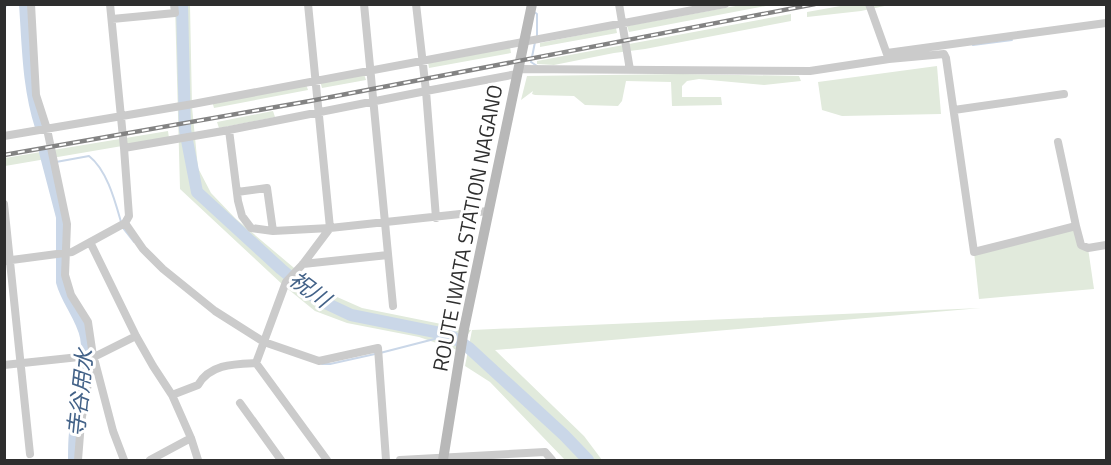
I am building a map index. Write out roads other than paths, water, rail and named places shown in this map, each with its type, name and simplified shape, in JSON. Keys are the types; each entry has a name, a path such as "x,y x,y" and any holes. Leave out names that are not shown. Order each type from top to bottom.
{"main road":[{"name":"ROUTE IWATA STATION NAGANO","path":"443,459 463,334 532,4"}],"street":[{"path":"30,4 36,95 65,212 67,284 71,295 88,322 93,356 113,431 124,460"},
{"path":"7,260 66,254 125,223 129,211 110,4"},
{"path":"112,19 175,14 174,4"},
{"path":"256,363 286,282 303,264 330,228 308,4"},
{"path":"364,4 393,306"},
{"path":"416,4 426,91 436,218"},
{"path":"619,4 630,70"},
{"path":"4,136 193,104 724,4"},
{"path":"869,4 888,56"},
{"path":"124,148 229,130 518,72 810,71 888,56 1107,23"},
{"path":"888,56 944,54 946,58 974,252 1076,225"},
{"path":"954,110 1064,94"},
{"path":"229,130 242,216 251,228 273,231 330,228 488,211"},
{"path":"1058,142 1081,245 1088,249 1107,245"},
{"path":"237,192 267,188 273,231"},
{"path":"4,204 7,260 30,454"},
{"path":"125,223 143,249 163,270 214,311 264,342 319,361 378,348 386,460"},
{"path":"90,242 136,336 172,395 198,460"},
{"path":"303,264 388,255"},
{"path":"4,365 93,356 136,336"},
{"path":"78,460 81,422 93,356"},
{"path":"172,395 198,385 203,376 223,365 256,363"},
{"path":"256,363 327,460"},
{"path":"240,403 281,460"},
{"path":"150,460 191,438"},
{"path":"399,460 545,452 552,460"}],"waterway":[{"path":"4,9 7,4"},
{"name":"寺谷用水","path":"25,4 31,82 41,127"},
{"name":"祝川","path":"182,4 185,130 197,192 317,299 351,315 450,335 469,348 588,460"},
{"path":"533,11 537,14 537,37"},
{"path":"973,45 1012,40"},
{"path":"535,42 531,62 537,66"},
{"name":"寺谷用水","path":"45,152 62,217 62,282 86,337 86,373 75,433 74,460"},
{"path":"56,162 89,156 105,177 121,222"},
{"path":"123,228 134,242"},
{"path":"380,353 450,335"},
{"path":"322,364 375,354"}],"railway":[{"path":"4,155 310,101 815,4"}]}
